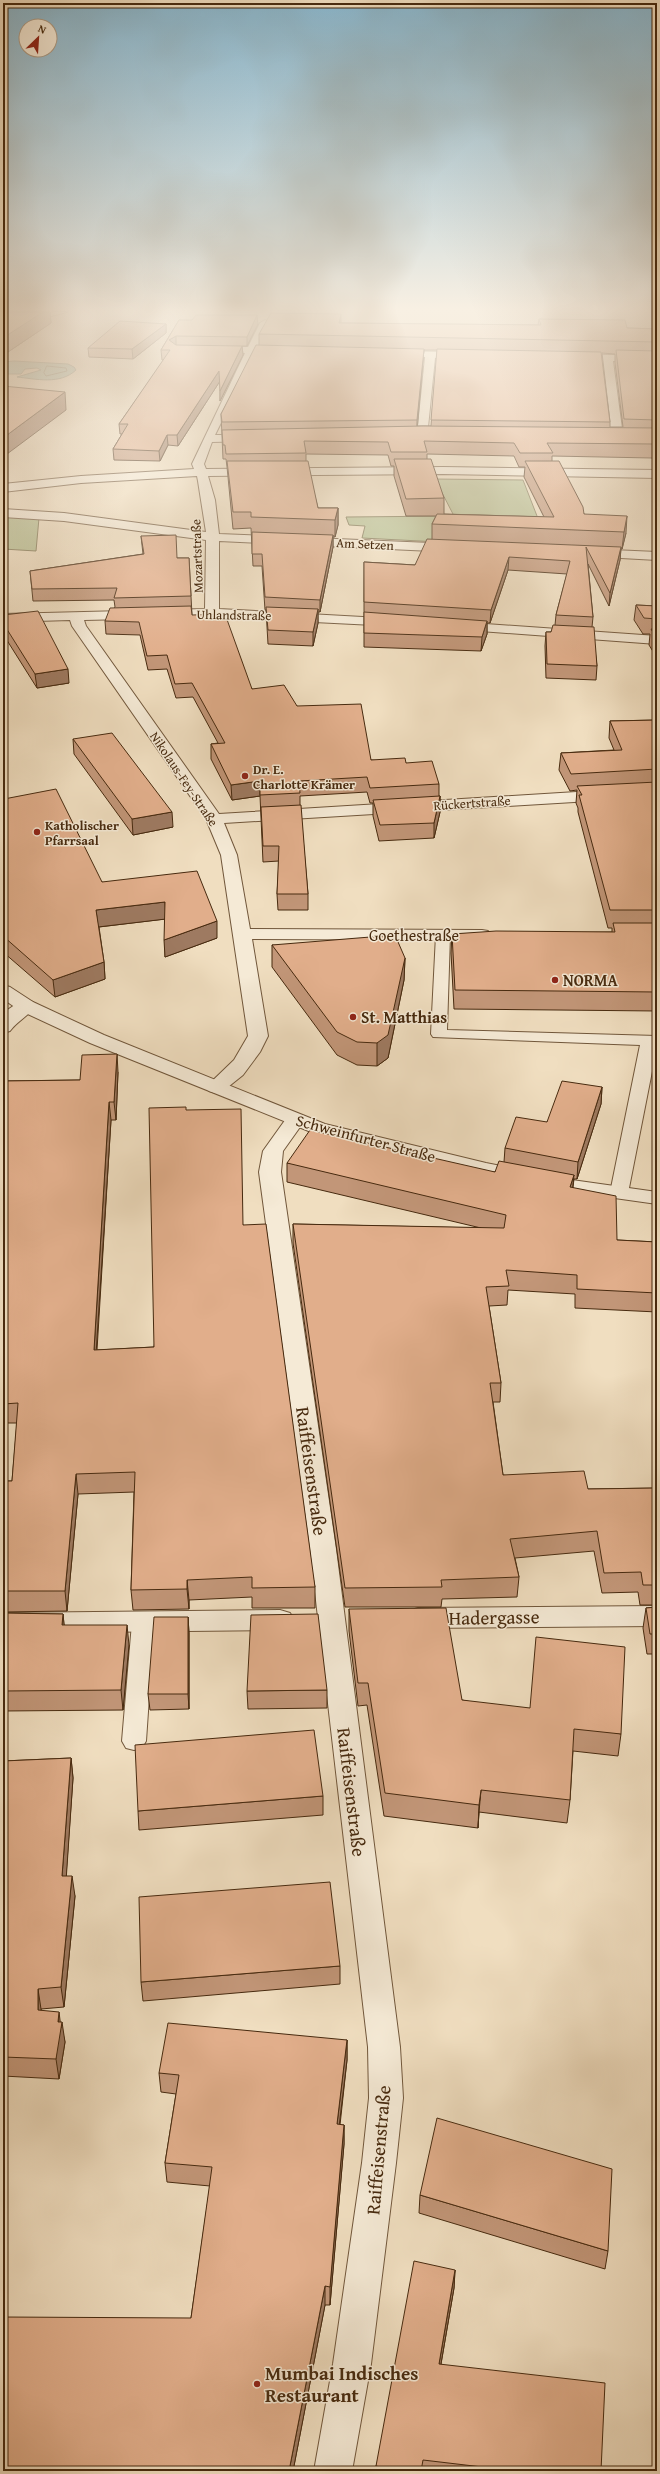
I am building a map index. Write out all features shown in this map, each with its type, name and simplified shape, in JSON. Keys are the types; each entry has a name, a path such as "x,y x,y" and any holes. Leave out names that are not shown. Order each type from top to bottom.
{"street":[{"name":"Mozartstraße","path":"212,613 212,537 204,480 198,464 214,427"},
{"path":"420,427 419,435 438,435"},
{"path":"602,436 621,437 619,427"},
{"path":"208,439 264,438"},
{"path":"3,487 101,477 201,472 496,471 657,474"},
{"name":"Am Setzen","path":"3,513 64,517 212,537 464,548"},
{"path":"578,552 657,556"},
{"name":"Uhlandstraße","path":"3,618 212,613 410,623"},
{"name":"Nikolaus-Fey-Straße","path":"76,616 78,626 214,819 229,855 243,934 258,1036 252,1053 232,1074 216,1087"},
{"path":"445,625 657,640"},
{"name":"Rückertstraße","path":"214,819 657,792"},
{"name":"Goethestraße","path":"243,934 498,935"},
{"name":"Schweinfurter Straße","path":"3,990 26,1006 97,1039 295,1120 387,1146 487,1168 619,1193 657,1198"},
{"path":"3,1027 10,1017 26,1006"},
{"name":"Raiffeisenstraße","path":"295,1120 273,1151 270,1172 344,1619 384,2048 386,2098 352,2364 333,2471"},
{"name":"Hadergasse","path":"395,1618 657,1616"},
{"path":"3,1623 143,1623 344,1619"}],"lane":[{"path":"443,935 439,1034 653,1041 619,1193"},
{"path":"134,1741 143,1623"}],"shaded area":[{"path":"435,479 523,480 544,534 458,543 362,538 365,526 349,525 346,517 454,516"},
{"path":"3,517 39,518 36,551 3,549"}],"building":[{"path":"3,427 17,427 3,438"},
{"path":"126,427 182,427 177,435 167,435 159,451 113,449"},
{"path":"350,427 657,428 657,451 653,444 547,443 553,453 520,453 514,443 424,441 427,452 391,452 388,442 304,441 306,453 226,454 225,445 223,445 222,430"},
{"path":"394,459 431,459 444,498 406,499"},
{"path":"227,461 308,461 318,508 338,508 335,520 251,517 251,512 233,512"},
{"path":"525,461 559,461 583,507 584,514 627,516 624,532 432,524 437,514 554,517"},
{"path":"252,532 333,535 320,600 265,597 262,554 252,554"},
{"path":"176,535 177,558 189,558 191,596 114,598 117,588 32,589 30,571 144,554 141,536"},
{"path":"427,539 621,547 610,593 586,547 593,617 556,615 570,561 509,557 491,610 364,602 364,562 415,565"},
{"path":"636,605 657,606 657,619 644,618"},
{"path":"191,606 192,615 225,614 252,689 284,685 297,706 361,704 371,760 405,758 406,763 432,761 439,784 370,788 367,777 299,781 300,793 260,795 260,781 231,785 211,744 225,743 192,683 175,684 167,655 147,656 139,622 105,621 110,608"},
{"path":"266,607 318,609 313,632 268,630"},
{"path":"38,611 68,669 35,674 3,623 3,615"},
{"path":"364,612 487,621 482,637 364,633"},
{"path":"553,625 594,627 597,666 547,664 546,632 551,632"},
{"path":"651,629 657,629 657,639"},
{"path":"657,720 657,769 571,774 561,753 622,750 610,721"},
{"path":"112,733 172,812 132,819 73,739"},
{"path":"657,782 657,910 610,910 579,795 582,795 577,786"},
{"path":"56,789 102,882 197,871 217,921 164,940 165,902 96,910 104,962 53,980 3,936 3,798"},
{"path":"440,796 434,823 380,825 373,800"},
{"path":"301,805 308,894 277,894 279,846 263,846 261,807"},
{"name":"NORMA","path":"613,923 657,923 657,992 455,990 452,934 496,931 615,932"},
{"name":"St. Matthias","path":"395,935 405,958 388,1035 377,1043 357,1042 337,1032 272,945"},
{"path":"117,1054 114,1102 109,1102 94,1350 154,1347 149,1108 186,1107 186,1110 241,1109 243,1225 266,1224 315,1587 252,1588 252,1577 187,1580 187,1589 131,1590 135,1472 76,1474 65,1591 3,1591 3,1481 12,1481 18,1403 3,1404 3,1081 80,1080 82,1055"},
{"path":"562,1081 602,1087 578,1162 505,1148 516,1117 547,1122"},
{"path":"310,1130 495,1172 499,1161 574,1175 570,1187 616,1196 617,1240 657,1242 657,1293 577,1289 577,1275 506,1270 509,1286 486,1287 501,1383 490,1383 503,1475 584,1471 588,1489 657,1488 657,1585 643,1585 641,1572 604,1573 597,1531 510,1539 519,1577 441,1580 442,1587 345,1588 293,1224 504,1228 506,1215 287,1163"},
{"path":"657,1607 657,1634 650,1634 646,1608"},
{"path":"446,1608 462,1700 530,1708 536,1637 625,1647 621,1734 574,1729 570,1800 481,1790 479,1805 385,1793 368,1683 358,1683 349,1609"},
{"path":"3,1613 63,1614 62,1625 127,1625 121,1690 3,1691"},
{"path":"318,1614 327,1690 247,1691 251,1615"},
{"path":"154,1617 188,1617 188,1694 148,1694"},
{"path":"314,1730 323,1796 138,1811 135,1745"},
{"path":"71,1758 62,1876 72,1876 61,1987 38,1989 38,2010 59,2012 58,2022 62,2022 56,2059 3,2057 3,1976 5,1959 3,1959 3,1761"},
{"path":"330,1882 340,1966 141,1982 139,1897"},
{"path":"168,2023 347,2040 337,2124 344,2125 330,2287 325,2286 289,2471 3,2471 3,2317 191,2318 212,2167 165,2163 179,2075 159,2073"},
{"path":"437,2118 612,2169 608,2251 420,2195"},
{"path":"414,2261 455,2270 439,2364 605,2383 601,2471 516,2471 423,2460 421,2471 397,2471 376,2466"}],"place":[{"name":"Dr. E. Charlotte Krämer","path":"245,776"},
{"name":"Katholischer Pfarrsaal","path":"37,832"},
{"name":"NORMA","path":"555,980"},
{"name":"St. Matthias","path":"353,1017"},
{"name":"Mumbai Indisches Restaurant","path":"257,2384"}]}
